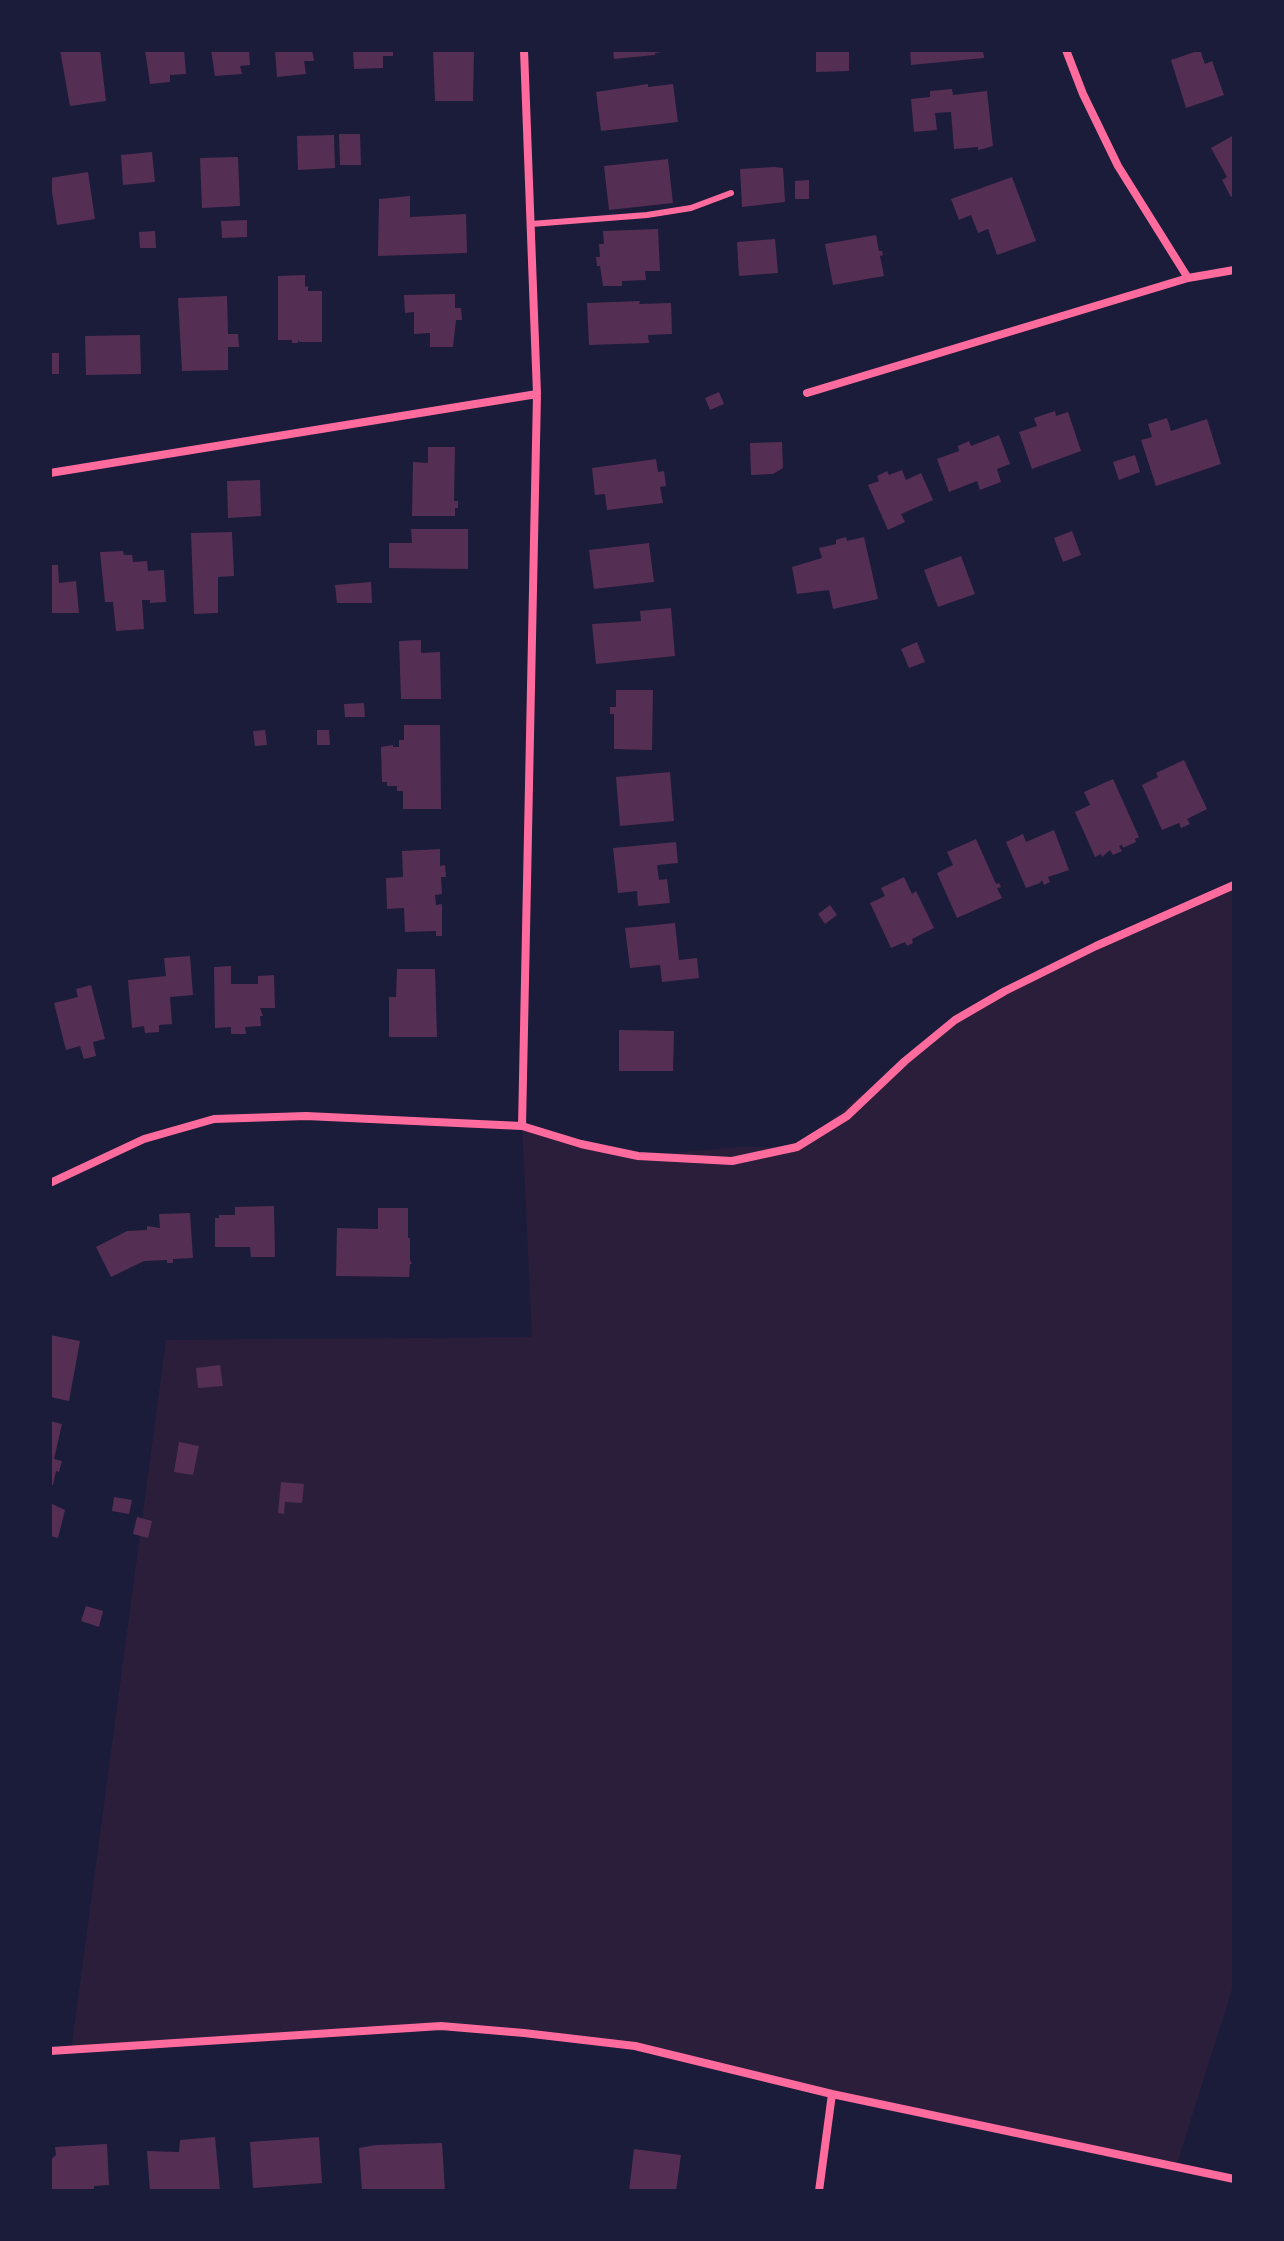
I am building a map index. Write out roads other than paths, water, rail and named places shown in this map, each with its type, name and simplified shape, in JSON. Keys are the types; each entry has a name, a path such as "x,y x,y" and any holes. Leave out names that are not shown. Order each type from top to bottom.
{"street":[{"path":"522,1126 537,394 524,50"},
{"path":"1066,50 1083,94 1118,166 1188,278"},
{"path":"807,393 1188,278 1234,270"},
{"path":"50,473 537,394"},
{"path":"50,1183 144,1139 214,1119 306,1116 522,1126 581,1144 638,1156 732,1161 797,1147 847,1116 905,1061 955,1020 1005,991 1096,946 1234,885"},
{"path":"50,2051 441,2026 635,2046 832,2094 1234,2179"},
{"path":"819,2191 832,2094"}],"lane":[{"path":"531,224 647,215 691,208 731,193"}]}
